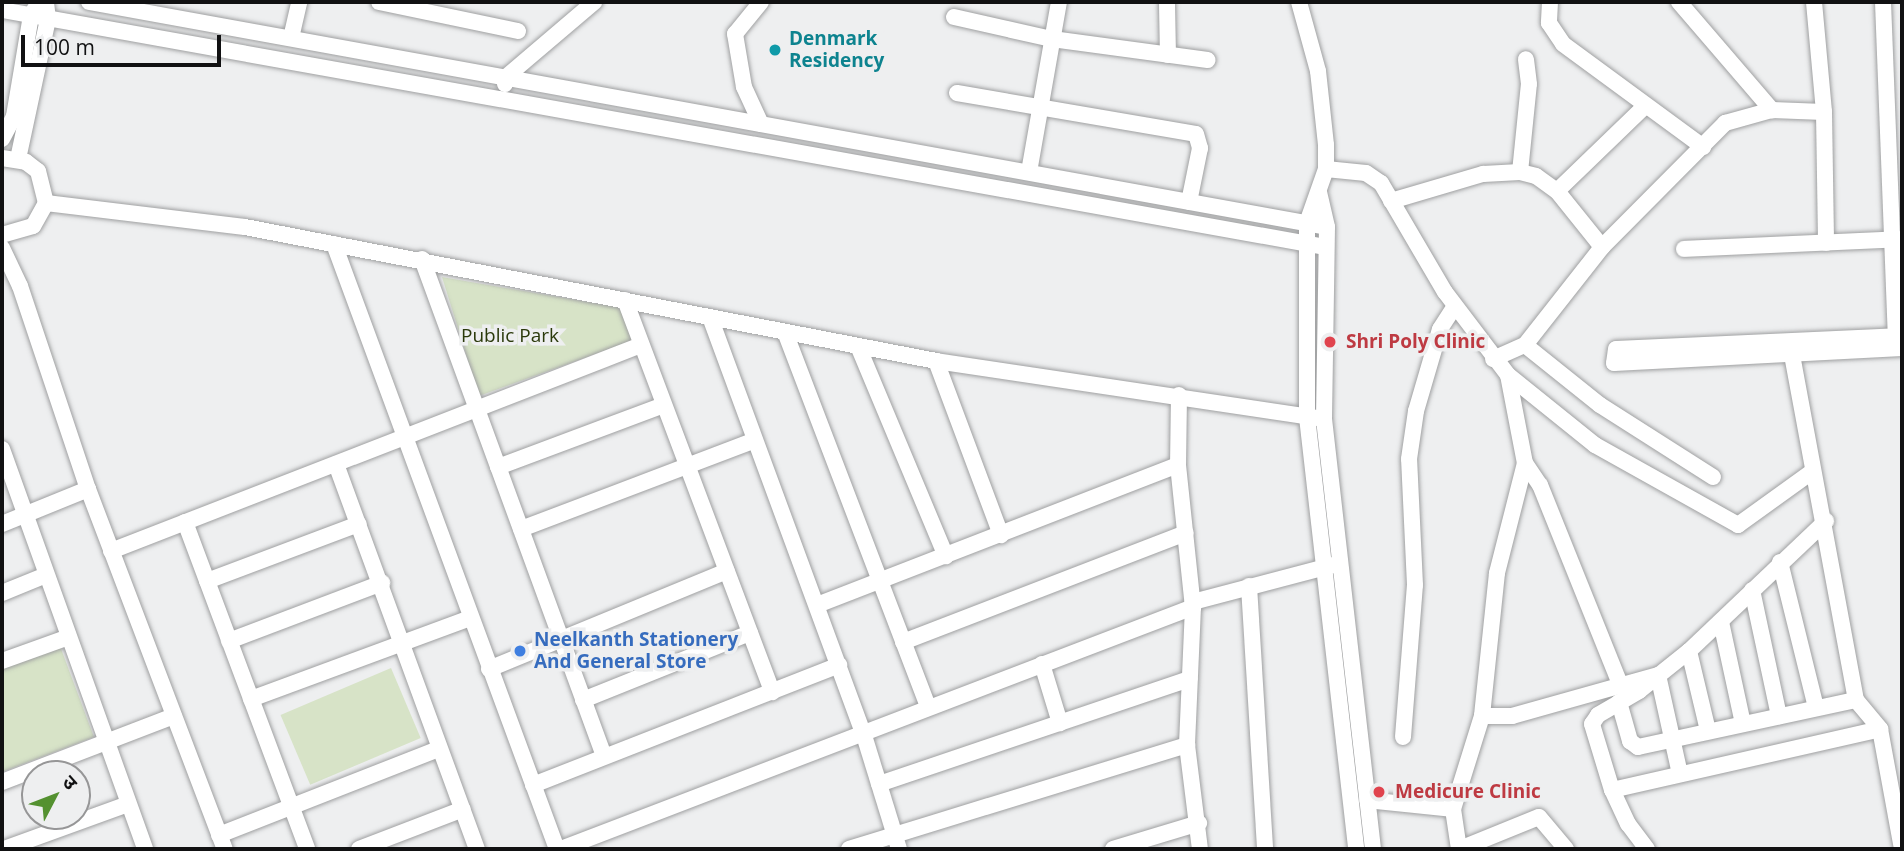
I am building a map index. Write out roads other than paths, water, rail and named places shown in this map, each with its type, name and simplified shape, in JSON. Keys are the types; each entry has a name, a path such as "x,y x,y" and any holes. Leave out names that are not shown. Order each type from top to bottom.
{"street":[{"path":"2,235 19,233 33,226 46,203 38,171 10,159 48,19 46,2"},
{"path":"89,2 1327,227"},
{"path":"291,38 299,2"},
{"path":"379,2 517,31"},
{"path":"503,100 506,78 594,2"},
{"path":"761,2 735,34 744,87 761,124"},
{"path":"1029,173 1059,2"},
{"path":"1300,2 1318,71 1326,169 1307,223 1307,244 1323,567 1356,849"},
{"path":"1550,2 1549,23 1563,44 1644,107 1703,147"},
{"path":"1679,2 1772,110"},
{"path":"1814,2 1824,112 1826,243"},
{"path":"1790,346 1614,363 1616,349 1790,346 1900,340 1895,104 1884,41 1883,2"},
{"path":"1167,4 1168,55"},
{"path":"2,139 14,116 35,9"},
{"path":"2,10 35,9 48,19 1326,247"},
{"path":"954,18 1052,38 1208,60"},
{"path":"1884,41 1902,41"},
{"path":"1512,171 1529,83 1526,59"},
{"path":"957,93 1196,134 1199,148 1189,202"},
{"path":"1558,191 1644,107"},
{"path":"1493,359 1525,345 1602,247 1725,123 1772,110 1824,112"},
{"path":"1326,169 1375,177 1445,292 1493,359 1508,375 1595,445 1738,525 1813,471"},
{"path":"1391,201 1512,171 1536,176 1558,191 1602,247"},
{"path":"1319,192 1327,227 1315,418 1340,563 1373,849"},
{"path":"46,203 245,227 422,259 936,361 1179,395 1315,418"},
{"path":"1258,235 1262,215"},
{"path":"19,233 4,256 111,551 222,842 291,807 438,749"},
{"path":"1684,249 1897,239"},
{"path":"334,244 403,440 559,849 1193,604 1340,563"},
{"path":"422,259 604,756"},
{"path":"625,300 772,692"},
{"path":"1403,737 1415,585 1409,459 1416,411 1440,329 1455,306"},
{"path":"710,317 863,732 897,842"},
{"path":"785,331 928,707"},
{"path":"111,551 403,440 641,345"},
{"path":"1525,345 1600,405 1713,477"},
{"path":"858,346 946,556"},
{"path":"1790,346 1813,471 1826,521 1856,700 1880,729 1902,849"},
{"path":"936,361 1001,535"},
{"path":"1508,375 1525,463 1540,485 1620,694 1630,741 1638,747 1856,700"},
{"path":"1179,395 1178,465 1193,604 1187,745 1199,823 1200,849"},
{"path":"498,467 664,405"},
{"path":"521,530 755,440"},
{"path":"2,449 66,638 145,849"},
{"path":"1525,463 1497,573 1482,716 1453,809 1459,849 1539,817 1566,849"},
{"path":"336,464 404,641 438,749 477,849"},
{"path":"817,606 1178,465"},
{"path":"2,524 88,489"},
{"path":"1482,716 1513,716 1620,694 1658,675 1721,622 1780,562 1826,521"},
{"path":"185,522 307,849"},
{"path":"207,581 359,524"},
{"path":"903,642 1186,533"},
{"path":"1780,562 1816,708"},
{"path":"489,669 727,571"},
{"path":"2,593 46,575"},
{"path":"229,641 382,583"},
{"path":"1250,586 1265,849"},
{"path":"1752,590 1779,716"},
{"path":"251,699 470,618"},
{"path":"1721,622 1743,724"},
{"path":"583,700 750,633"},
{"path":"2,662 66,638"},
{"path":"1689,651 1707,731"},
{"path":"1042,664 1060,723"},
{"path":"533,785 839,665"},
{"path":"1658,675 1681,774"},
{"path":"879,784 1190,678"},
{"path":"1620,694 1592,724 1612,790 1628,824 1647,849"},
{"path":"2,782 174,716"},
{"path":"1612,790 1880,729"},
{"path":"849,849 897,842 1187,745"},
{"path":"1367,800 1453,809"},
{"path":"4,849 128,804"},
{"path":"359,849 463,809"},
{"path":"1113,849 1199,823"}],"place":[{"name":"Denmark Residency","path":"775,50"},
{"name":"Shri Poly Clinic","path":"1330,342"},
{"name":"Neelkanth Stationery And General Store","path":"520,651"},
{"name":"Medicure Clinic","path":"1379,792"}],"park label":[{"name":"Public Park","path":"510,336"}]}
